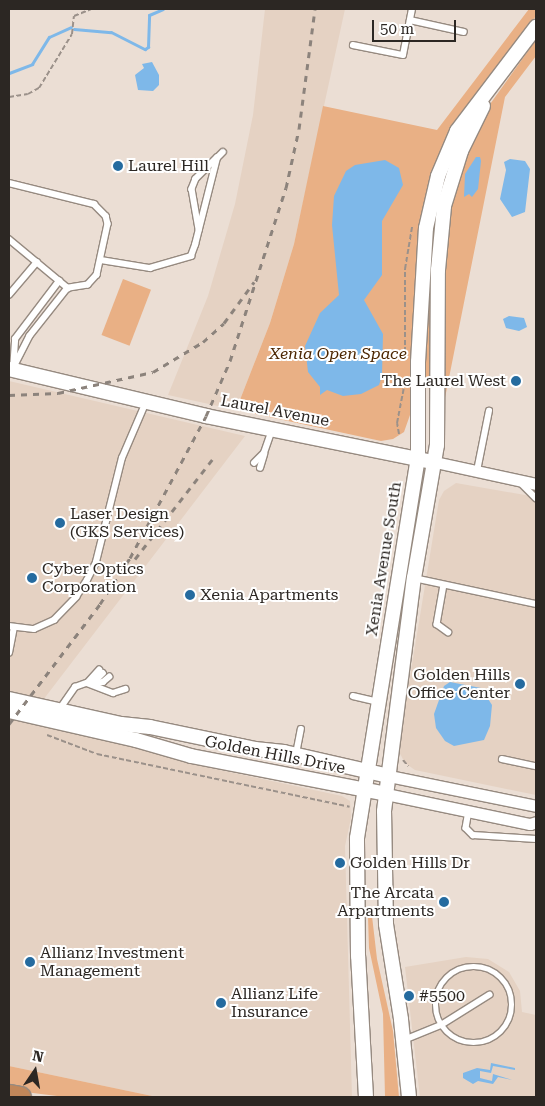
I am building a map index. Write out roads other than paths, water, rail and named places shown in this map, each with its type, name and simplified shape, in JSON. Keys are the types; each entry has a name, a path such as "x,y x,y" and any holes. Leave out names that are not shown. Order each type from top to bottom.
{"highway":[{"path":"9,1096 20,1097"}],"street":[{"name":"Xenia Avenue South","path":"366,1097 356,846 418,459 422,260 431,199 457,131 536,27"},
{"name":"Xenia Avenue South","path":"409,1097 404,1040 386,924 383,841 386,794 414,578 435,462 438,270 444,206 451,178 475,121 518,50"},
{"name":"Laurel Avenue","path":"11,369 272,430 536,484"},
{"name":"Golden Hills Drive","path":"9,699 296,754 389,776 536,806"},
{"name":"Golden Hills Drive","path":"9,711 136,740 191,756 530,824 536,822"}],"lane":[{"path":"353,45 403,56 412,9"},
{"path":"410,20 464,32"},
{"path":"199,229 192,189 196,179 224,152"},
{"path":"100,260 135,267 160,267 191,256 217,158"},
{"path":"9,184 88,202 100,209 108,224 93,281 68,288 30,336 11,369"},
{"path":"9,239 68,288"},
{"path":"9,295 36,262"},
{"path":"11,369 15,339 59,281"},
{"path":"9,653 12,626 34,629 54,620 76,597 87,580 96,562 122,458 146,401"},
{"path":"477,471 489,411"},
{"path":"260,468 272,430"},
{"path":"254,463 264,453"},
{"path":"519,480 536,498"},
{"path":"414,578 536,604"},
{"path":"444,585 437,624 448,632"},
{"path":"59,710 74,688 104,673"},
{"path":"87,683 113,693 124,689"},
{"path":"353,696 378,702"},
{"path":"296,754 301,730"},
{"path":"502,759 536,766"},
{"path":"470,811 466,828 472,835 536,839"},
{"path":"481,968 500,978 507,986 512,1013 507,1025 491,1040 468,1043 457,1040 441,1025 436,1012 438,993 456,972 481,968"},
{"path":"404,1040 441,1025 489,995"}],"water":[{"path":"152,62 159,75 159,85 153,91 138,90 135,75 144,68 142,64"},
{"path":"476,157 480,157 481,161 478,189 472,197 469,194 464,197 465,174"},
{"path":"510,159 525,161 530,169 525,212 512,217 500,199 506,170 504,162"},
{"path":"385,160 399,168 403,185 382,221 382,275 364,300 383,334 382,376 379,385 361,394 343,396 327,390 320,395 320,387 308,372 305,346 320,313 339,295 332,225 334,196 346,171 355,165"},
{"path":"509,316 524,318 527,327 519,331 506,328 503,319"},
{"path":"450,682 481,688 492,705 490,726 484,740 454,746 445,741 436,728 434,714 444,686"},
{"path":"491,1063 515,1068 515,1070 493,1066 491,1073 480,1071 480,1078 492,1081 493,1074 512,1080 498,1077 493,1084 478,1081 473,1084 463,1078 463,1073 477,1068 490,1070"}],"waterway":[{"path":"74,29 111,32 145,49 148,47 149,15 163,9"},
{"path":"9,73 32,64 49,37 71,27"}],"railway":[{"path":"9,724 100,604 130,558 206,416 230,361 286,188 299,129 315,9"},
{"path":"9,395 58,393 153,372 203,342 224,323 254,282"},
{"path":"135,559 214,457"}],"place":[{"name":"Laurel Hill","path":"118,166"},
{"name":"The Laurel West","path":"516,381"},
{"name":"Laser Design (GKS Services)","path":"60,523"},
{"name":"Cyber Optics Corporation","path":"32,578"},
{"name":"Xenia Apartments","path":"190,595"},
{"name":"Golden Hills Office Center","path":"520,684"},
{"name":"Golden Hills Dr","path":"340,863"},
{"name":"The Arcata Arpartments","path":"444,902"},
{"name":"Allianz Investment Management","path":"30,962"},
{"name":"#5500","path":"409,996"},
{"name":"Allianz Life Insurance","path":"221,1003"}],"park label":[{"name":"Xenia Open Space","path":"338,354"}]}
